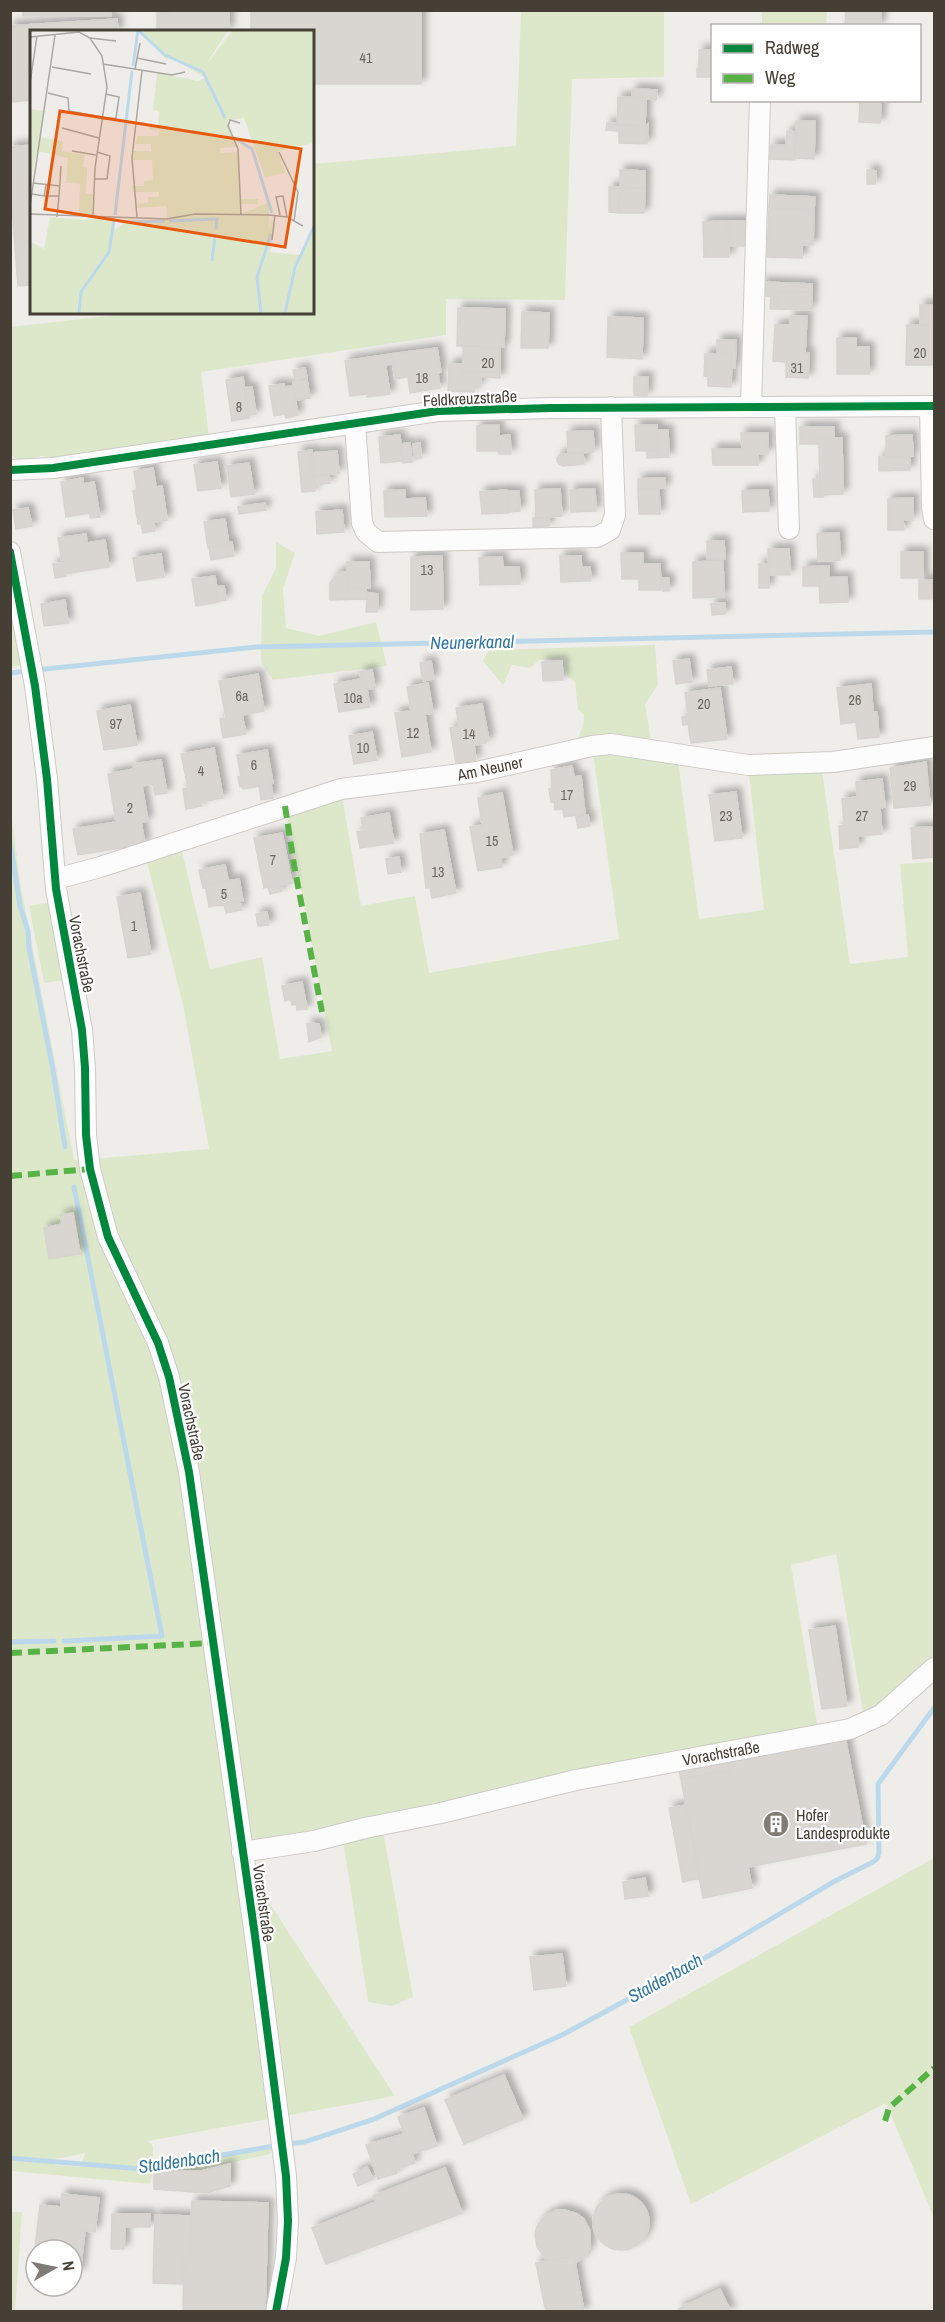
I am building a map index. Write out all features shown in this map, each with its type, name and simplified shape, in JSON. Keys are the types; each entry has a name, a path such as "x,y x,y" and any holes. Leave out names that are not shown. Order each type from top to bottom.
{"street":[{"path":"751,407 760,102"},
{"path":"785,406 789,530"},
{"name":"Feldkreuzstraße","path":"10,470 53,468 438,411 932,406 934,519"},
{"path":"355,423 362,524 366,532 378,542 597,537 610,530 615,515 611,408"},
{"name":"Vorachstraße","path":"10,552 35,687 62,928 82,1030 86,1135 90,1169 108,1238 158,1343 179,1419 189,1472 286,2176 288,2221 286,2258 276,2312"},
{"name":"Am Neuner","path":"56,879 100,867 340,789 477,772 592,746 622,745 748,765 833,762 934,747"},
{"name":"Vorachstraße","path":"242,1852 314,1841 576,1780 850,1729 881,1715 934,1668"}],"green space":[{"path":"521,11 664,11 664,77 572,79 565,300 446,299 446,335 201,372 209,437 55,459 42,456 21,460 11,456 10,327 125,314 314,314 314,164 516,146"},
{"path":"762,11 827,11 826,24 762,24"},
{"path":"276,542 295,553 283,589 286,628 319,636 376,622 387,666 273,680 261,662 262,596 276,568"},
{"path":"10,581 26,664 11,667 10,667"},
{"path":"655,645 658,685 645,704 651,740 608,733 577,740 583,726 584,715 578,710 575,682 567,676 565,658 539,660 530,668 512,665 503,685 483,661 488,650"},
{"path":"592,746 677,752 699,919 764,910 748,765 821,764 850,964 908,957 900,864 934,862 934,1668 865,1724 836,1554 791,1565 819,1735 242,1852 189,1472 141,1306 92,1159 209,1149 183,1005 145,854 180,843 210,969 262,957 280,1059 332,1051 285,806 341,789 361,906 415,896 429,973 619,939"},
{"path":"10,804 20,882 74,1160 86,1159 148,1329 193,1527 237,1853 395,2096 148,2141 153,2146 153,2163 176,2165 272,2148 270,2154 197,2170 153,2171 150,2184 11,2171","holes":["85,2153 81,2167 55,2165 51,2160"]},
{"path":"52,902 67,980 44,983 29,906"},
{"path":"383,1831 413,1997 392,2006 368,2002 343,1840"},
{"path":"934,1858 934,2218 886,2103 691,2204 629,2027"},
{"path":"10,2212 22,2212 15,2312 10,2311"}],"building":[{"path":"23,10 111,10 111,16 23,16"},
{"path":"170,10 229,10 229,30 157,30 157,13 170,13"},
{"path":"251,10 421,10 421,84 314,84 314,30 251,30"},
{"path":"846,10 881,10 880,24 845,24"},
{"path":"117,19 118,30 30,30 30,100 10,102 10,26"},
{"path":"699,50 711,50 711,77 697,77 697,69 699,69"},
{"path":"632,89 657,90 656,100 632,97"},
{"path":"618,97 646,98 645,126 617,125"},
{"path":"860,102 881,102 880,123 859,122"},
{"path":"796,121 815,121 814,159 795,158"},
{"path":"607,123 645,126 648,124 647,144 619,143 619,131 606,130"},
{"path":"787,131 796,132 795,160 770,159 771,145 786,145"},
{"path":"30,145 30,285 18,286 10,181 10,147"},
{"path":"620,170 645,171 645,188 620,187"},
{"path":"867,170 876,171 875,184 867,184"},
{"path":"609,187 620,187 619,213 609,212"},
{"path":"620,187 645,188 644,213 619,213"},
{"path":"770,195 815,197 814,210 769,208"},
{"path":"769,208 814,210 813,245 802,245 802,258 767,257"},
{"path":"728,221 747,221 747,246 729,246"},
{"path":"728,221 729,257 704,257 703,222"},
{"path":"762,282 812,284 812,292 777,291 777,309 770,309 771,296 761,296"},
{"path":"777,291 812,292 811,310 777,309"},
{"path":"920,305 934,305 933,326 920,325"},
{"path":"458,308 505,309 504,347 457,346"},
{"path":"522,312 549,313 548,348 521,348"},
{"path":"790,316 807,316 805,353 809,353 808,378 786,377 786,362 773,361 775,325 790,325"},
{"path":"608,317 643,318 642,359 607,357"},
{"path":"907,325 934,326 934,365 906,365"},
{"path":"837,338 856,338 856,347 869,347 869,374 837,374"},
{"path":"717,340 736,340 735,368 731,368 732,354 717,354"},
{"path":"463,346 500,347 500,372 463,371"},
{"path":"437,348 441,372 438,373 440,388 410,393 408,377 395,379 391,354"},
{"path":"391,354 392,364 386,365 384,355"},
{"path":"705,354 732,354 731,387 708,386 708,377 704,376"},
{"path":"384,355 390,394 367,397 367,394 350,396 345,361"},
{"path":"449,364 463,364 463,371 500,372 500,378 481,377 480,386 474,386 474,392 448,391"},
{"path":"305,368 307,378 295,380 293,370"},
{"path":"243,377 249,418 232,421 226,380"},
{"path":"634,377 648,377 647,396 634,395"},
{"path":"307,380 310,398 296,400 293,382"},
{"path":"284,384 285,387 293,386 298,415 286,418 285,414 274,416 269,386"},
{"path":"252,387 256,414 249,415 244,388"},
{"path":"499,425 499,451 477,451 477,426"},
{"path":"635,425 657,425 658,450 636,451"},
{"path":"800,427 834,427 834,438 819,438 819,444 800,444"},
{"path":"657,430 668,430 669,457 647,458 647,451 658,450"},
{"path":"593,431 594,452 568,453 567,432"},
{"path":"741,433 768,433 768,454 758,454 758,465 713,465 712,449 742,449"},
{"path":"400,435 402,461 381,463 379,437"},
{"path":"510,435 511,454 499,454 499,436"},
{"path":"912,435 913,456 886,457 886,436"},
{"path":"819,438 842,438 843,494 820,495"},
{"path":"410,443 412,462 403,463 401,444"},
{"path":"420,443 421,458 414,458 413,444"},
{"path":"312,450 315,491 302,492 298,452"},
{"path":"337,451 339,473 312,476 311,453"},
{"path":"583,453 584,464 562,466 557,462 561,454"},
{"path":"879,457 910,457 910,470 879,471"},
{"path":"217,462 221,488 198,491 194,465"},
{"path":"249,463 254,494 231,497 227,466"},
{"path":"153,468 156,487 162,486 167,520 154,522 155,531 143,533 141,524 138,524 133,491 137,490 134,471"},
{"path":"329,474 330,483 315,485 314,476"},
{"path":"83,478 83,484 94,482 100,517 90,518 90,513 66,517 61,482"},
{"path":"665,478 665,488 638,489 638,479"},
{"path":"813,479 820,479 820,495 823,494 823,497 814,497"},
{"path":"659,488 660,514 639,514 638,489"},
{"path":"560,489 562,516 536,518 535,490"},
{"path":"595,489 596,511 571,512 570,490"},
{"path":"405,490 405,499 425,498 427,516 385,517 384,491"},
{"path":"507,490 508,513 482,514 480,492"},
{"path":"768,490 769,511 743,512 742,491"},
{"path":"507,491 519,491 520,511 508,512"},
{"path":"913,498 913,520 888,520 888,499"},
{"path":"265,503 266,510 239,514 238,507"},
{"path":"28,508 32,526 16,529 13,510"},
{"path":"342,510 344,532 317,534 316,512"},
{"path":"549,517 549,526 533,527 533,518"},
{"path":"225,519 229,545 208,548 204,522"},
{"path":"888,520 903,520 904,530 888,530"},
{"path":"839,533 840,560 818,561 817,534"},
{"path":"86,534 87,543 105,540 109,567 65,574 66,576 55,578 53,564 62,563 58,538"},
{"path":"707,541 724,541 725,559 707,559"},
{"path":"232,542 234,556 211,560 209,547"},
{"path":"768,549 789,549 790,575 769,575"},
{"path":"901,552 923,552 923,578 901,578"},
{"path":"621,553 643,553 643,564 660,564 661,590 639,590 639,579 622,579"},
{"path":"161,554 164,577 137,581 133,558"},
{"path":"442,556 443,609 411,610 411,557"},
{"path":"560,556 581,556 582,581 561,582"},
{"path":"502,557 503,567 519,567 520,584 480,585 479,558"},
{"path":"723,561 724,597 693,598 693,562"},
{"path":"347,562 369,562 370,588 348,588"},
{"path":"759,564 768,564 769,588 759,588"},
{"path":"829,566 829,577 819,578 819,586 803,586 803,567"},
{"path":"582,567 590,567 591,581 582,581"},
{"path":"339,572 347,572 348,588 366,588 367,599 330,600 330,583"},
{"path":"215,576 219,602 196,606 192,579"},
{"path":"847,577 848,602 820,603 819,578"},
{"path":"662,578 669,578 669,591 663,591"},
{"path":"919,580 932,580 932,599 919,599"},
{"path":"224,586 226,600 218,601 216,587"},
{"path":"368,593 378,594 377,612 366,612"},
{"path":"65,600 68,623 44,626 41,604"},
{"path":"725,603 725,614 712,615 711,604"},
{"path":"689,659 692,682 676,684 673,661"},
{"path":"431,661 434,679 423,681 420,663"},
{"path":"562,661 563,680 543,681 542,662"},
{"path":"731,667 733,684 709,686 707,670"},
{"path":"372,670 375,688 367,689 370,707 339,712 334,684 361,679 360,672"},
{"path":"258,674 264,711 242,715 246,734 223,738 220,719 226,718 219,681"},
{"path":"428,683 433,713 425,714 431,752 402,757 395,713 411,711 407,687"},
{"path":"871,684 873,712 877,712 879,737 858,739 856,722 841,724 837,688"},
{"path":"720,688 727,739 691,743 688,724 683,725 682,717 688,716 685,693"},
{"path":"482,704 489,740 486,740 486,743 474,745 476,760 456,763 450,728 459,726 456,708"},
{"path":"130,705 137,745 104,750 97,711"},
{"path":"372,732 377,760 354,764 349,736"},
{"path":"214,748 223,798 201,802 202,806 186,809 183,789 188,788 181,754"},
{"path":"267,750 273,783 271,784 273,798 261,800 259,786 243,789 243,786 240,787 238,777 241,776 237,755"},
{"path":"161,760 167,793 155,795 153,784 142,786 148,821 141,822 145,844 78,855 73,829 116,822 108,774 134,769 133,764"},
{"path":"926,762 930,805 894,808 890,768"},
{"path":"572,766 574,777 581,776 585,814 564,817 563,809 555,810 554,801 551,802 549,789 552,789 551,770"},
{"path":"882,779 885,807 880,808 882,834 858,836 858,847 840,849 839,826 844,825 842,799 857,797 856,782"},
{"path":"736,792 742,838 715,841 709,795"},
{"path":"502,793 513,855 500,858 502,867 478,871 470,827 482,825 478,798"},
{"path":"389,813 394,843 360,848 357,832 364,831 361,818"},
{"path":"588,815 590,826 578,828 576,817"},
{"path":"934,827 934,857 913,859 911,828"},
{"path":"444,830 456,893 432,898 430,887 426,888 420,834"},
{"path":"282,833 292,883 281,885 282,891 270,894 268,887 264,888 254,838"},
{"path":"399,857 401,872 388,874 386,859"},
{"path":"225,865 228,880 205,884 206,887 203,888 199,870"},
{"path":"239,879 243,901 209,907 205,884"},
{"path":"140,893 151,954 128,958 117,897"},
{"path":"240,901 242,910 226,913 224,904"},
{"path":"267,912 269,925 258,926 256,914"},
{"path":"302,982 307,1009 297,1010 296,1004 292,1005 291,999 285,1001 282,986"},
{"path":"307,1024 319,1024 321,1037 309,1042"},
{"path":"73,1213 80,1254 49,1259 44,1228 62,1224 60,1215"},
{"path":"835,1626 847,1706 822,1709 809,1630"},
{"name":"Hofer Landesprodukte","path":"844,1732 866,1844 748,1867 752,1888 703,1898 681,1779 729,1770 725,1755"},
{"path":"726,1756 729,1770 681,1779 678,1766"},
{"path":"686,1805 700,1878 683,1882 669,1808"},
{"path":"645,1878 648,1896 625,1899 623,1882"},
{"path":"562,1954 566,1986 534,1990 530,1957"},
{"path":"504,2075 523,2119 464,2144 445,2100"},
{"path":"424,2108 437,2146 412,2154 415,2163 396,2169 397,2173 378,2179 366,2145 404,2134 398,2117"},
{"path":"230,2164 230,2186 207,2193 154,2189 154,2172 202,2171"},
{"path":"367,2167 373,2179 358,2186 353,2174"},
{"path":"445,2168 462,2213 326,2264 312,2228 376,2202 373,2196"},
{"path":"62,2194 99,2198 95,2232 85,2231 84,2239 36,2238 40,2205 61,2207"},
{"path":"616,2194 626,2194 641,2202 647,2211 649,2222 647,2233 641,2242 626,2250 616,2250 605,2245 598,2238 593,2227 593,2217 598,2206 605,2199"},
{"path":"192,2201 268,2203 265,2312 183,2311 184,2259 190,2259"},
{"path":"557,2210 577,2214 584,2219 590,2231 590,2248 583,2258 575,2263 574,2256 547,2261 537,2247 535,2235 537,2226 545,2216"},
{"path":"112,2214 150,2214 150,2227 125,2227 124,2249 111,2249"},
{"path":"155,2215 191,2216 190,2259 184,2259 183,2284 153,2283"},
{"path":"574,2256 584,2312 546,2312 536,2263"},
{"path":"720,2289 731,2312 679,2312 678,2309"}],"waterway":[{"name":"Neunerkanal","path":"36,670 256,647 934,632"},
{"name":"Neunerkanal","path":"10,673 27,671"},
{"path":"10,841 20,906 28,931 29,948 53,1070 65,1147"},
{"path":"64,1641 162,1636 74,1187"},
{"path":"10,1642 54,1641"},
{"name":"Staldenbach","path":"289,2144 304,2142 374,2119 562,2035 712,1954 835,1881 873,1862 879,1853 878,1784 934,1708"},
{"name":"Staldenbach","path":"10,2158 142,2169 274,2146"}],"marked path":[{"path":"285,806 322,1012"},
{"path":"10,1176 90,1169"},
{"path":"10,1653 213,1643"},
{"path":"885,2121 889,2108 934,2068"}],"cycle path":[{"path":"10,470 53,468 438,411 551,408 934,406"},
{"path":"10,552 35,686 47,779 56,889 82,1030 86,1135 90,1169 108,1237 158,1343 169,1377 189,1472 255,1936 286,2176 288,2221 286,2258 276,2312"}],"place":[{"name":"Hofer Landesprodukte","path":"776,1824"}]}
